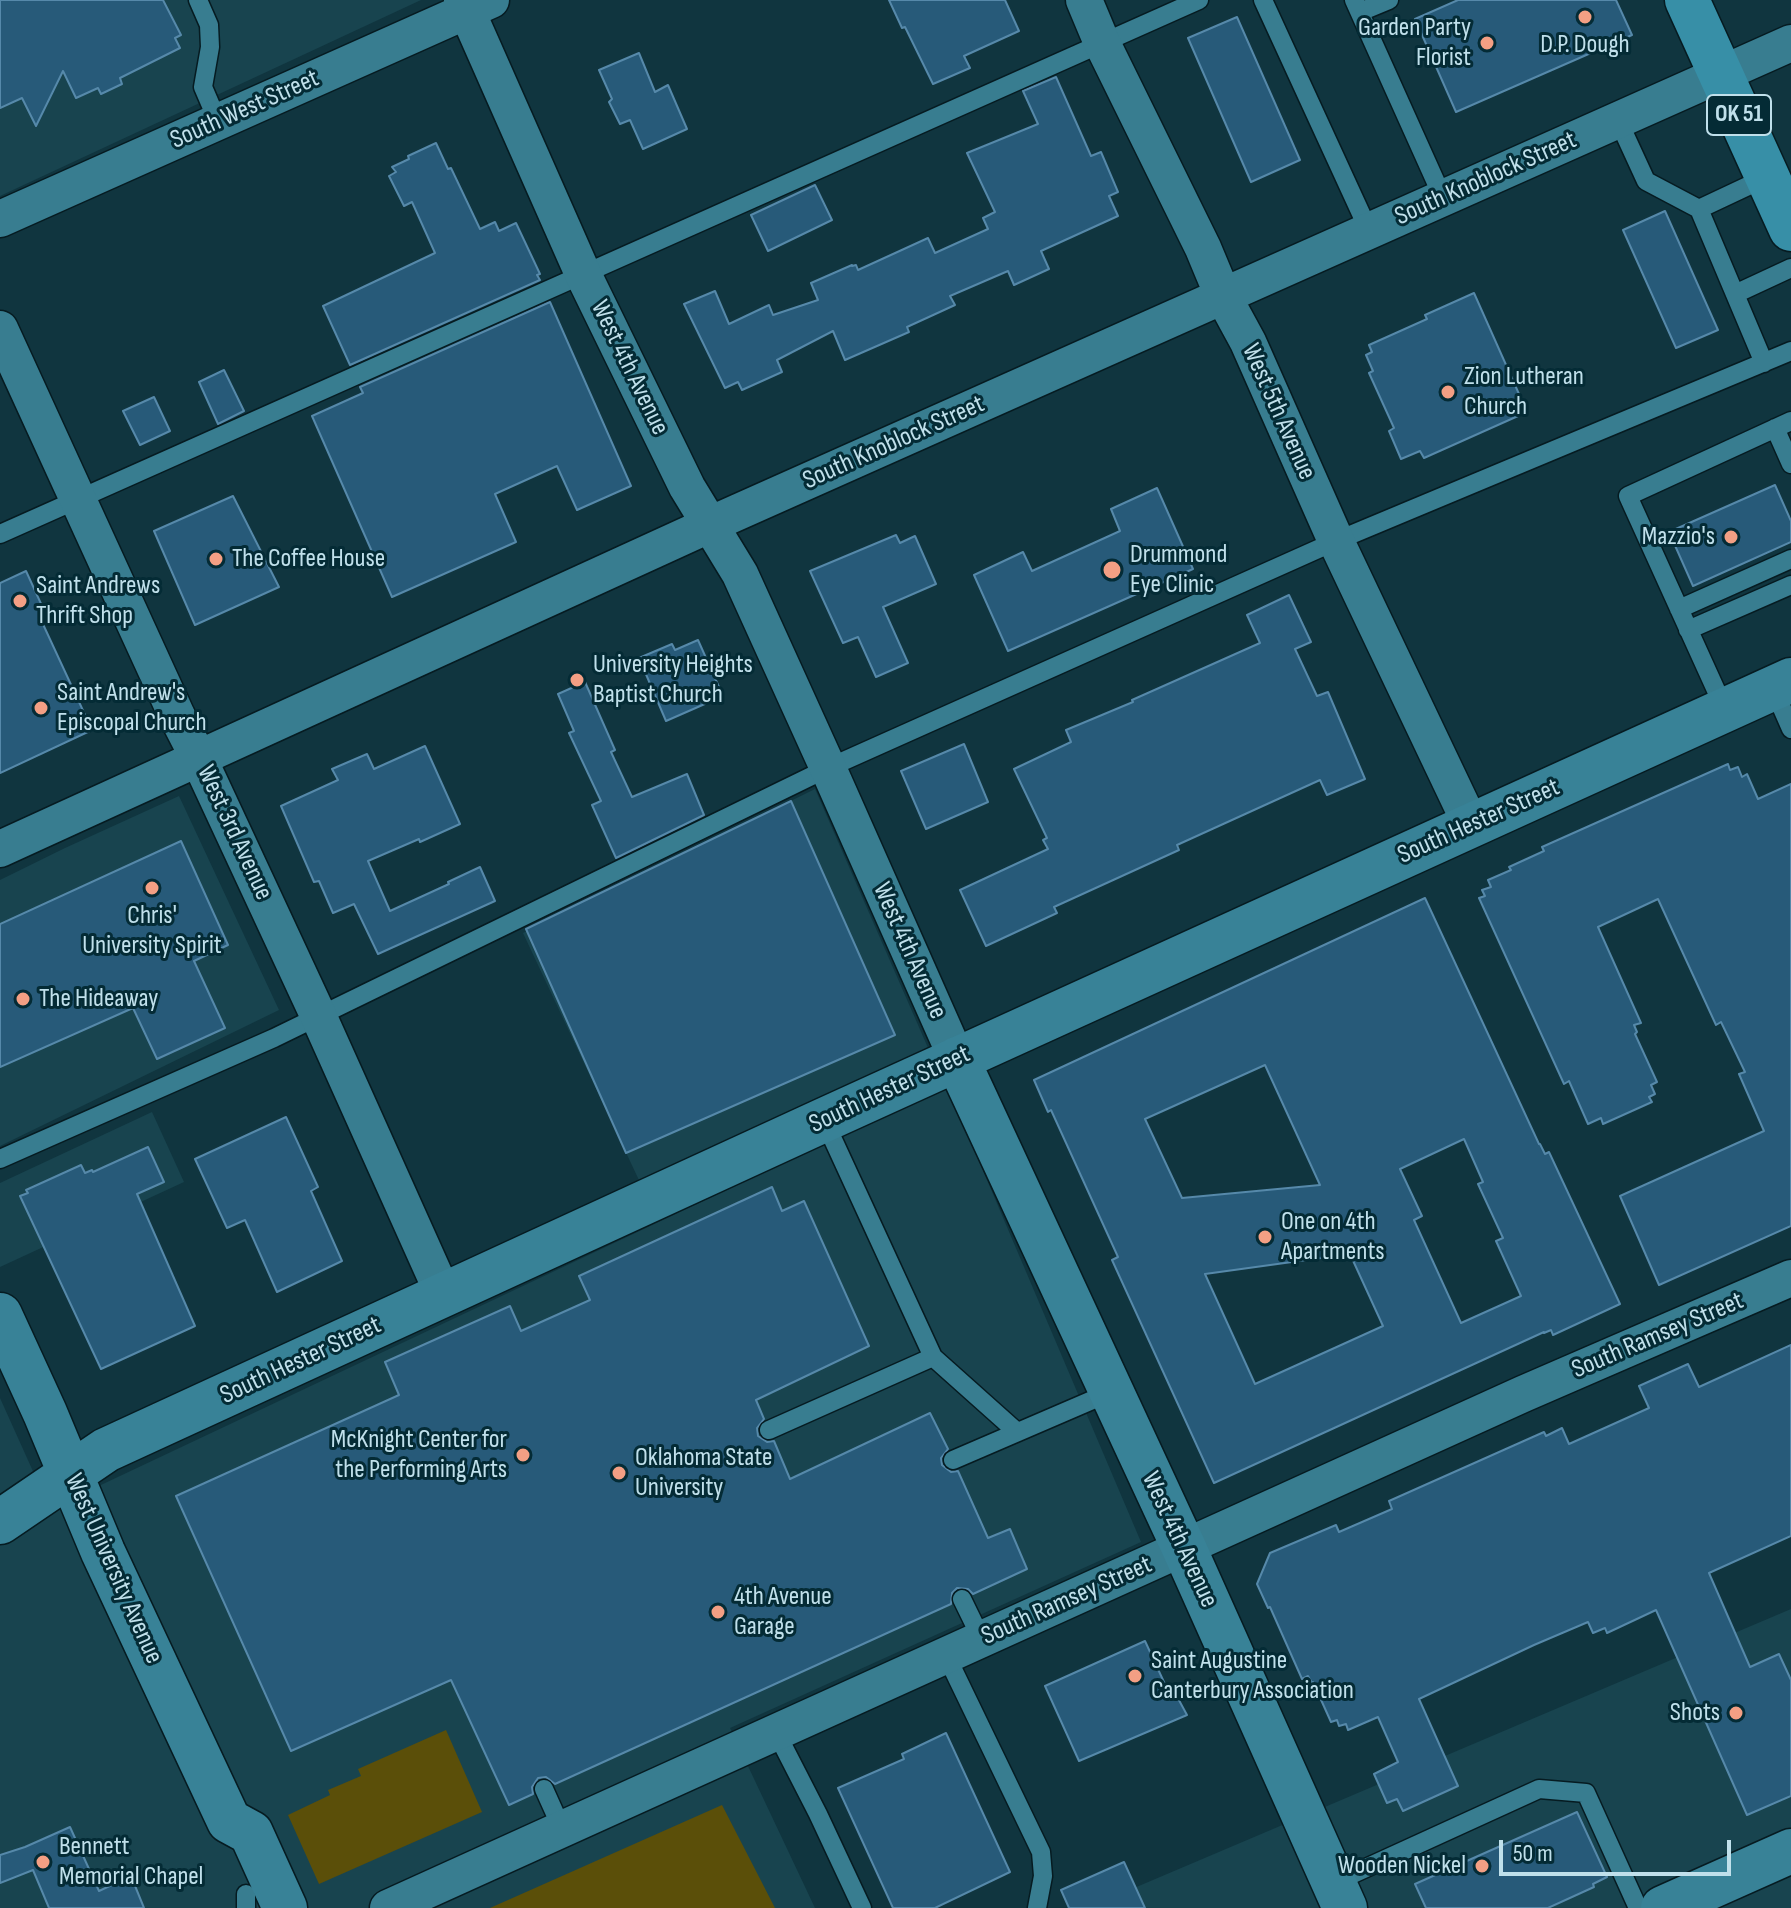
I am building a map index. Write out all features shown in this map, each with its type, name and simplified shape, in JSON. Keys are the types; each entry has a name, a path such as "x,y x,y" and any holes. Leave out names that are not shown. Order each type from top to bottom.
{"highway":[{"name":"OK 51","path":"1687,0 1791,229"}],"street":[{"name":"West 5th Avenue","path":"1084,0 1223,296 1248,342 1336,541 1471,825"},
{"name":"South West Street","path":"0,219 473,3"},
{"name":"West 4th Avenue","path":"473,3 583,274 687,487 740,574 957,1059 1184,1548 1339,1896"},
{"name":"South Knoblock Street","path":"0,849 709,525 1791,43"},
{"name":"West 3rd Avenue","path":"0,329 318,1015 444,1296"},
{"name":"South Hester Street","path":"0,1522 106,1450 1782,684"},
{"name":"South Ramsey Street","path":"388,1908 1523,1394 1791,1278"},
{"name":"West University Avenue","path":"0,1315 103,1552 229,1821 251,1833 257,1905"},
{"path":"1663,1908 1791,1851"}],"lane":[{"path":"198,0 209,25 210,47 203,87 218,122"},
{"path":"0,534 1199,0"},
{"path":"1263,0 1369,231"},
{"path":"1389,0 1357,6 1443,198"},
{"path":"1618,120 1646,181 1699,209 1764,363"},
{"path":"1699,209 1767,177"},
{"path":"1735,294 1791,268"},
{"path":"0,1159 274,1038 828,768 1336,541 1791,351"},
{"path":"1725,710 1628,496 1783,425 1791,464"},
{"path":"1679,609 1791,559"},
{"path":"1688,630 1791,585"},
{"path":"1782,684 1791,729"},
{"path":"824,1120 933,1357 1017,1432"},
{"path":"769,1430 933,1357"},
{"path":"953,1460 1111,1392"},
{"path":"962,1599 982,1640"},
{"path":"946,1655 1041,1852 1043,1876 1037,1908"},
{"path":"776,1732 862,1908"},
{"path":"544,1789 562,1829"},
{"path":"1339,1896 1539,1789 1586,1793 1638,1908"}],"shaded area":[{"path":"0,0 421,0 0,196"},
{"path":"815,789 932,1057 645,1193 523,933"},
{"path":"179,796 279,1010 0,1146 0,880"},
{"name":"Oklahoma State University","path":"947,1086 1141,1542 730,1728 815,1908 0,1908 0,1398 50,1509"},
{"path":"152,1112 184,1182 0,1267 0,1183"},
{"path":"1791,1609 1791,1908 1087,1908"},
{"path":"446,1730 482,1812 319,1884 288,1815 330,1795 328,1790 361,1776 358,1769"},
{"path":"722,1805 775,1908 490,1908"}],"building":[{"path":"0,0 163,0 181,35 175,38 180,48 120,78 122,84 101,94 98,88 76,98 63,71 36,126 22,98 0,108"},
{"path":"889,0 1005,0 1019,31 964,56 970,68 933,84"},
{"name":"Garden Party Florist","path":"1458,0 1616,0 1632,35 1456,112 1415,19"},
{"path":"1237,17 1300,160 1251,182 1188,38"},
{"path":"639,53 655,92 668,85 687,129 643,149 630,120 620,124 599,70"},
{"path":"1056,77 1091,156 1101,152 1118,192 1109,196 1118,216 1041,251 1049,269 1014,285 1008,271 950,296 955,305 907,327 909,332 845,360 833,331 777,360 782,372 742,390 738,382 725,388 684,304 715,291 729,324 769,305 773,315 818,300 811,283 852,265 856,265 858,270 928,238 935,253 988,229 983,218 995,212 967,153 1038,124 1023,91"},
{"path":"436,143 480,229 495,222 499,231 516,223 540,280 350,365 323,306 435,253 412,202 404,206 389,176 396,172 392,167"},
{"path":"815,185 832,220 768,251 751,215"},
{"path":"1665,211 1718,330 1676,348 1623,230"},
{"name":"Zion Lutheran Church","path":"1474,293 1527,412 1424,458 1420,451 1401,459 1389,431 1394,428 1369,373 1373,371 1366,355 1372,352 1369,345 1427,319 1425,315"},
{"path":"550,302 631,486 577,510 557,466 495,494 516,542 392,597 312,416 363,393 360,387"},
{"path":"224,370 244,411 218,424 199,382"},
{"path":"154,397 170,431 140,445 123,411"},
{"name":"Mazzio's","path":"1775,485 1791,521 1791,542 1693,586 1669,532"},
{"name":"Drummond Eye Clinic","path":"1157,488 1193,569 1008,651 974,575 1023,552 1032,571 1120,531 1111,509"},
{"name":"The Coffee House","path":"233,496 279,587 195,625 154,531"},
{"path":"896,535 900,543 915,536 936,584 883,607 908,663 876,677 858,637 843,643 810,571"},
{"path":"26,571 48,619 42,622 92,730 0,773 0,583"},
{"path":"1289,595 1311,642 1295,649 1317,696 1328,692 1365,779 1327,795 1320,780 1177,845 1179,850 1054,907 1057,913 986,946 960,890 1048,849 1043,840 1047,838 1014,769 1071,742 1066,730 1260,643 1247,615"},
{"path":"698,640 723,696 666,721 639,658 672,644 675,650"},
{"path":"585,682 615,750 611,752 632,797 687,774 704,815 616,858 592,805 601,801 569,733 574,731 558,694"},
{"path":"964,744 988,802 926,829 901,771"},
{"path":"425,746 460,824 368,861 390,911 480,867 495,901 378,954 354,904 333,913 319,881 314,882 281,806 338,780 332,769 367,754 374,769"},
{"path":"1728,764 1730,770 1738,767 1742,777 1747,774 1758,799 1791,784 1791,1226 1659,1285 1620,1196 1764,1131 1739,1074 1745,1072 1721,1022 1716,1025 1658,899 1598,927 1641,1023 1634,1025 1635,1034 1657,1082 1651,1085 1655,1094 1649,1097 1652,1102 1603,1124 1601,1118 1588,1124 1569,1081 1564,1084 1479,898 1485,896 1482,890 1491,887 1488,880 1544,851 1542,847"},
{"path":"791,801 895,1035 626,1153 526,929"},
{"path":"181,841 228,945 194,961 225,1028 157,1059 133,1008 0,1067 0,924"},
{"path":"1425,898 1539,1144 1545,1154 1549,1152 1620,1304 1553,1335 1551,1330 1544,1332 1214,1483 1112,1260 1118,1257 1051,1110 1048,1112 1034,1080","holes":["1265,1065 1320,1185 1182,1198 1145,1119","1464,1139 1483,1182 1478,1184 1503,1238 1496,1241 1521,1296 1461,1323 1414,1220 1422,1216 1400,1169","1350,1254 1383,1326 1255,1384 1205,1274"]},
{"path":"286,1117 318,1187 311,1191 342,1261 277,1292 245,1220 227,1228 195,1159"},
{"path":"148,1147 164,1182 137,1194 195,1326 101,1369 20,1196 28,1193 26,1190 81,1165 85,1173 93,1172"},
{"name":"McKnight Center for the Performing Arts","path":"772,1187 782,1211 804,1201 869,1346 756,1400 764,1419 757,1428 758,1436 767,1442 774,1441 790,1479 930,1413 948,1449 941,1458 942,1465 951,1472 958,1471 988,1538 1010,1529 1027,1569 973,1594 968,1589 957,1588 952,1593 951,1604 555,1784 546,1777 538,1778 532,1787 533,1794 509,1805 451,1680 291,1751 176,1496 399,1395 385,1362 510,1306 521,1331 590,1300 579,1276"},
{"path":"1791,1345 1791,1536 1709,1573 1750,1667 1779,1654 1791,1680 1791,1796 1747,1815 1656,1610 1607,1633 1605,1628 1593,1633 1588,1622 1419,1699 1458,1786 1403,1811 1397,1799 1387,1803 1374,1774 1398,1762 1378,1717 1348,1730 1346,1724 1339,1726 1337,1720 1331,1722 1313,1682 1308,1676 1302,1679 1257,1584 1270,1553 1336,1525 1339,1532 1392,1509 1389,1501 1544,1432 1546,1436 1562,1428 1569,1444 1649,1408 1639,1386 1688,1364 1699,1387"},
{"path":"1145,1641 1169,1693 1174,1691 1187,1715 1079,1761 1045,1686"},
{"path":"946,1733 1010,1872 935,1908 893,1908 838,1788 904,1759 902,1754"},
{"path":"1577,1812 1607,1877 1593,1884 1594,1887 1548,1908 1426,1908 1415,1884"},
{"name":"Bennett Memorial Chapel","path":"70,1827 99,1891 131,1876 144,1908 49,1908 33,1870 0,1883 0,1855"},
{"path":"1124,1862 1145,1908 1069,1908 1061,1890"}],"place":[{"name":"D.P. Dough","path":"1585,17"},
{"name":"Garden Party Florist","path":"1487,43"},
{"name":"Zion Lutheran Church","path":"1448,392"},
{"name":"Mazzio's","path":"1731,537"},
{"name":"The Coffee House","path":"216,559"},
{"name":"Drummond Eye Clinic","path":"1112,570"},
{"name":"Saint Andrews Thrift Shop","path":"20,601"},
{"name":"University Heights Baptist Church","path":"577,680"},
{"name":"Saint Andrew's Episcopal Church","path":"41,708"},
{"name":"Chris' University Spirit","path":"152,888"},
{"name":"The Hideaway","path":"23,999"},
{"name":"One on 4th Apartments","path":"1265,1237"},
{"name":"McKnight Center for the Performing Arts","path":"523,1455"},
{"name":"Oklahoma State University","path":"619,1473"},
{"name":"4th Avenue Garage","path":"718,1612"},
{"name":"Saint Augustine Canterbury Association","path":"1135,1676"},
{"name":"Shots","path":"1736,1713"},
{"name":"Bennett Memorial Chapel","path":"43,1862"},
{"name":"Wooden Nickel","path":"1482,1866"}]}
